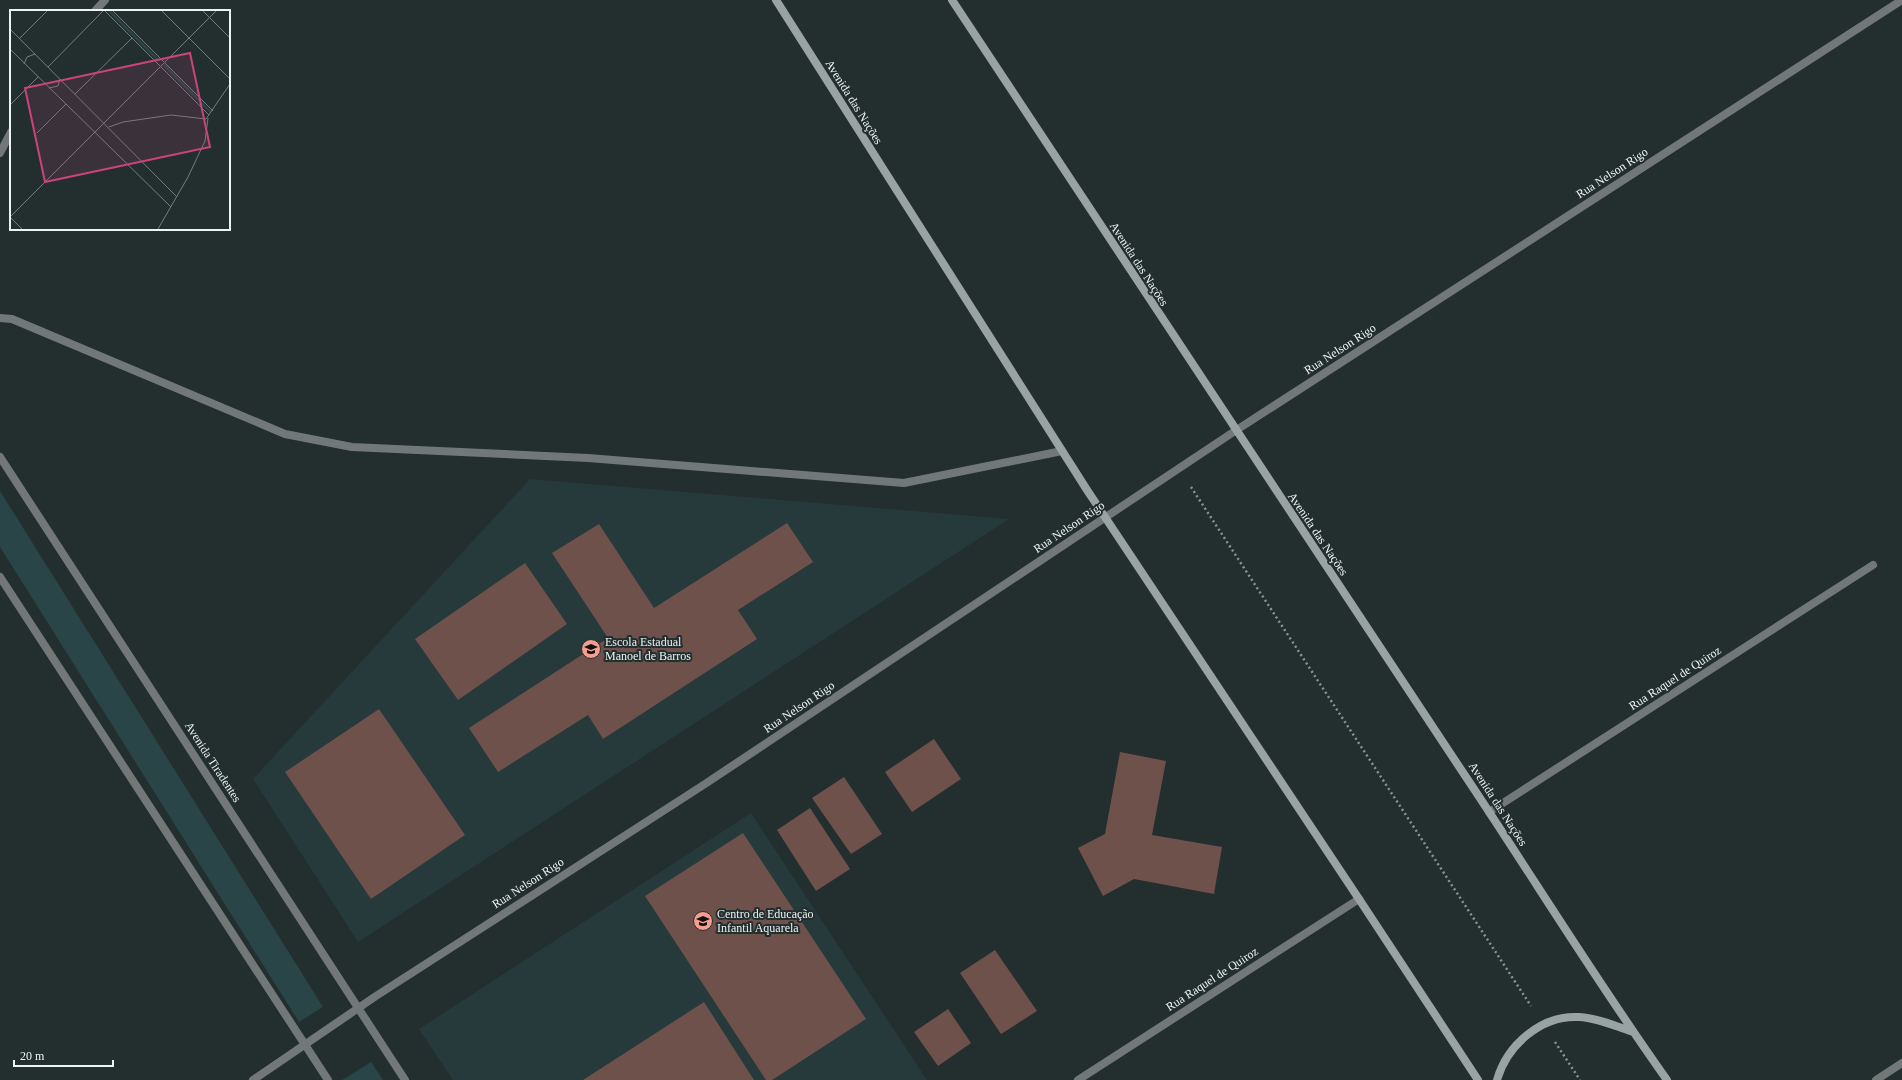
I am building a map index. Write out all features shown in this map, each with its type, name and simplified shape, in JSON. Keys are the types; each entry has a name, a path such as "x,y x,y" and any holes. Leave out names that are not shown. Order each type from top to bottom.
{"main road":[{"name":"Avenida das Nações","path":"776,0 1062,452 1478,1080"},
{"name":"Avenida das Nações","path":"952,0 1235,432 1490,812 1633,1032 1667,1080"},
{"path":"1497,1080 1499,1072 1513,1048 1535,1027 1558,1020 1579,1017 1607,1023 1633,1032"}],"street":[{"path":"96,10 105,0"},
{"name":"Rua Nelson Rigo","path":"253,1080 306,1046 358,1007 705,784 1179,468 1902,0"},
{"path":"0,153 10,134"},
{"path":"0,318 12,318 285,434 352,447 588,458 904,483 1062,452"},
{"name":"Avenida Tiradentes","path":"0,457 405,1080"},
{"name":"Rua Raquel de Quiroz","path":"1490,812 1873,565"},
{"path":"0,577 328,1080"},
{"name":"Rua Raquel de Quiroz","path":"1078,1080 1359,899"},
{"path":"1876,1080 1902,1063"}],"path":[{"path":"1179,468 1580,1080"}],"shaded area":[{"name":"Escola Estadual Manoel de Barros","path":"530,479 1009,519 358,942 253,779"},
{"path":"0,491 323,1007 299,1022 0,547"},
{"name":"Centro de Educação Infantil Aquarela","path":"751,813 927,1080 453,1080 419,1029"},
{"path":"371,1062 383,1080 342,1080"}],"building":[{"path":"787,523 813,562 738,610 757,639 603,739 588,715 498,772 469,728 608,638 552,553 599,524 654,608"},
{"path":"525,563 567,624 458,700 415,639"},
{"path":"379,709 465,835 371,899 285,772"},
{"path":"934,739 961,779 912,812 885,772"},
{"path":"1120,752 1166,761 1152,835 1222,847 1214,894 1134,879 1103,896 1078,848 1105,834"},
{"path":"844,777 882,834 851,854 812,798"},
{"path":"810,808 850,869 816,891 777,830"},
{"path":"743,833 866,1019 772,1080 766,1080 645,896"},
{"path":"995,950 1037,1011 1001,1034 960,973"},
{"path":"704,1002 754,1080 583,1080"},
{"path":"948,1009 971,1043 938,1066 914,1032"}],"place":[{"name":"Escola Estadual Manoel de Barros","path":"591,649"},
{"name":"Centro de Educação Infantil Aquarela","path":"703,921"}]}
